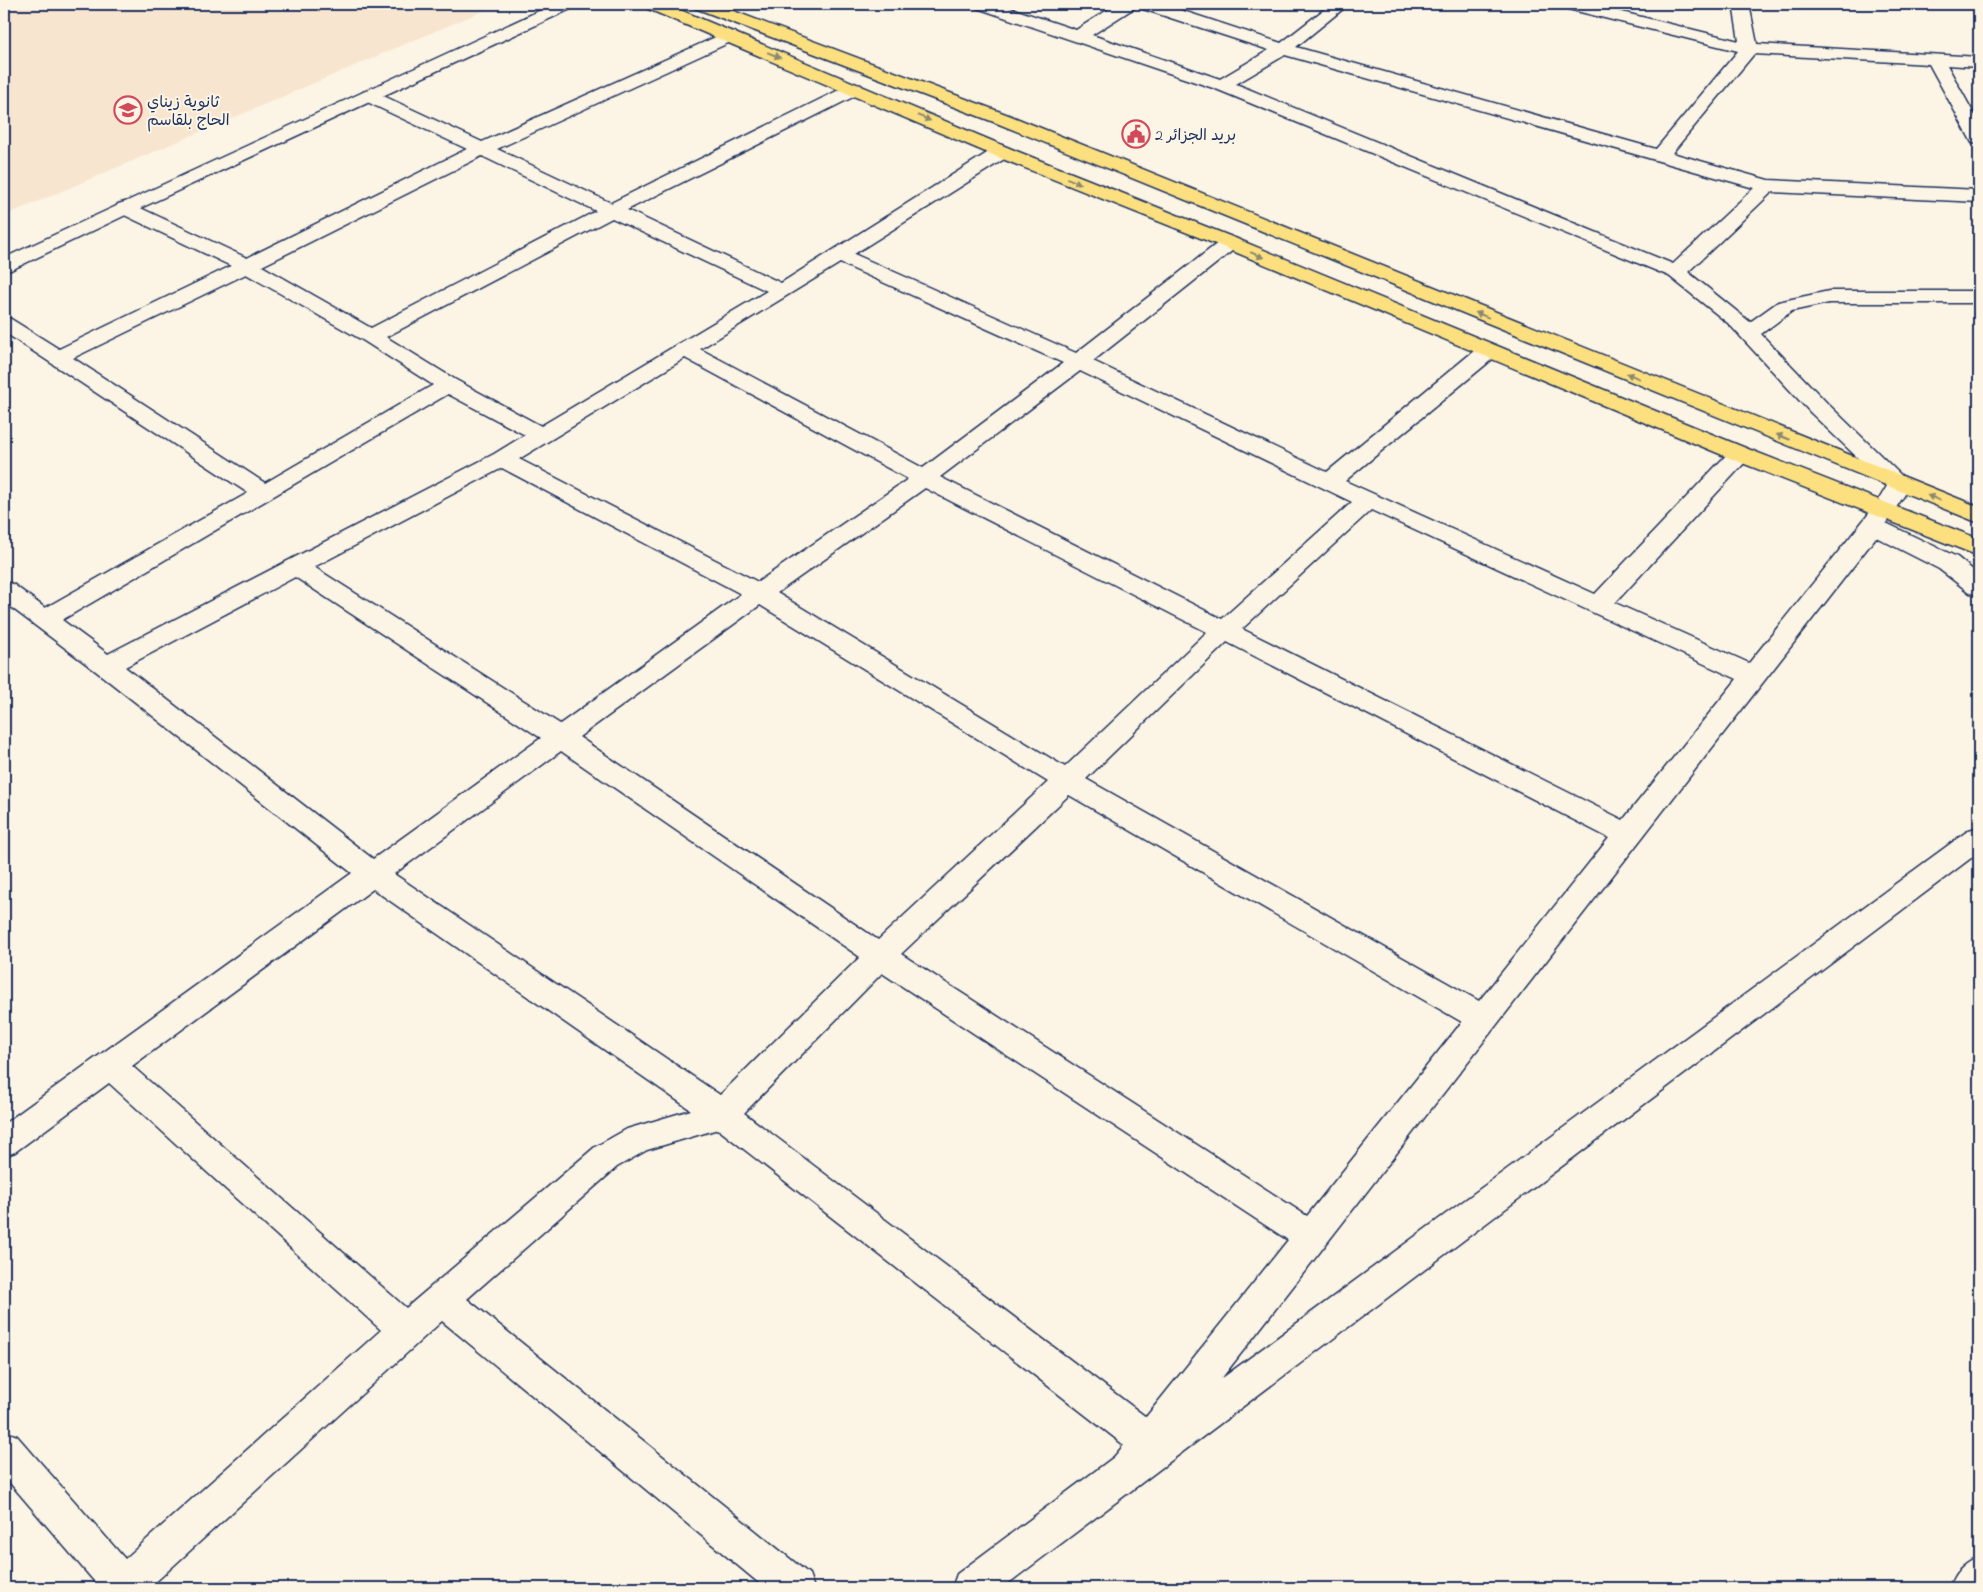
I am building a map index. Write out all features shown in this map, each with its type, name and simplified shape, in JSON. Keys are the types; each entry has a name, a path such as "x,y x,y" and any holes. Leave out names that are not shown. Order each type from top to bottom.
{"main road":[{"path":"652,4 1002,152 1740,454 1885,506 1979,516"},
{"path":"701,4 1005,120 1979,548"}],"street":[{"path":"4,266 125,208 567,4"},
{"path":"983,4 1222,85 1676,272 1703,292 1750,333 1819,408 1885,506 1979,587"},
{"path":"1077,36 1128,4"},
{"path":"1146,4 1283,49 1767,186 1979,196"},
{"path":"1222,85 1283,49 1341,4"},
{"path":"1570,4 1749,49 1979,62"},
{"path":"1661,155 1749,49 1741,4"},
{"path":"57,358 247,266 482,148 729,36"},
{"path":"1936,60 1979,139"},
{"path":"371,336 610,211 855,89"},
{"path":"369,96 782,291"},
{"path":"106,666 502,459 540,434 782,291 1002,152"},
{"path":"1676,272 1767,186"},
{"path":"125,208 247,266 371,336 448,385 540,434"},
{"path":"4,1142 759,593 924,478 1230,244"},
{"path":"839,255 1078,362 1329,482 1754,676"},
{"path":"1750,333 1785,306 1829,297 1979,297"},
{"path":"4,323 266,493"},
{"path":"685,350 924,478 1628,834"},
{"path":"1329,482 1488,351"},
{"path":"44,619 266,493 448,385"},
{"path":"1598,606 1740,454"},
{"path":"502,459 759,593 1067,781 1482,1018"},
{"path":"4,1449 122,1587 406,1330 606,1156 638,1140 722,1114 880,956 1225,630 1368,500"},
{"path":"1127,1470 1482,1018 1754,676 1885,506"},
{"path":"298,567 561,738 880,956 1310,1236"},
{"path":"5,592 106,666 374,874 722,1114 1148,1441"},
{"path":"971,1588 1979,836"},
{"path":"110,1066 406,1330"},
{"path":"441,1299 795,1588"},
{"path":"1968,1588 1979,1575"}],"shaded area":[{"name":"ثانوية زيناي الحاج بلقاسم","path":"4,4 499,4 4,216"}],"place":[{"name":"ثانوية زيناي الحاج بلقاسم","path":"128,110"},
{"name":"بريد الجزائر 2","path":"1136,134"}]}
